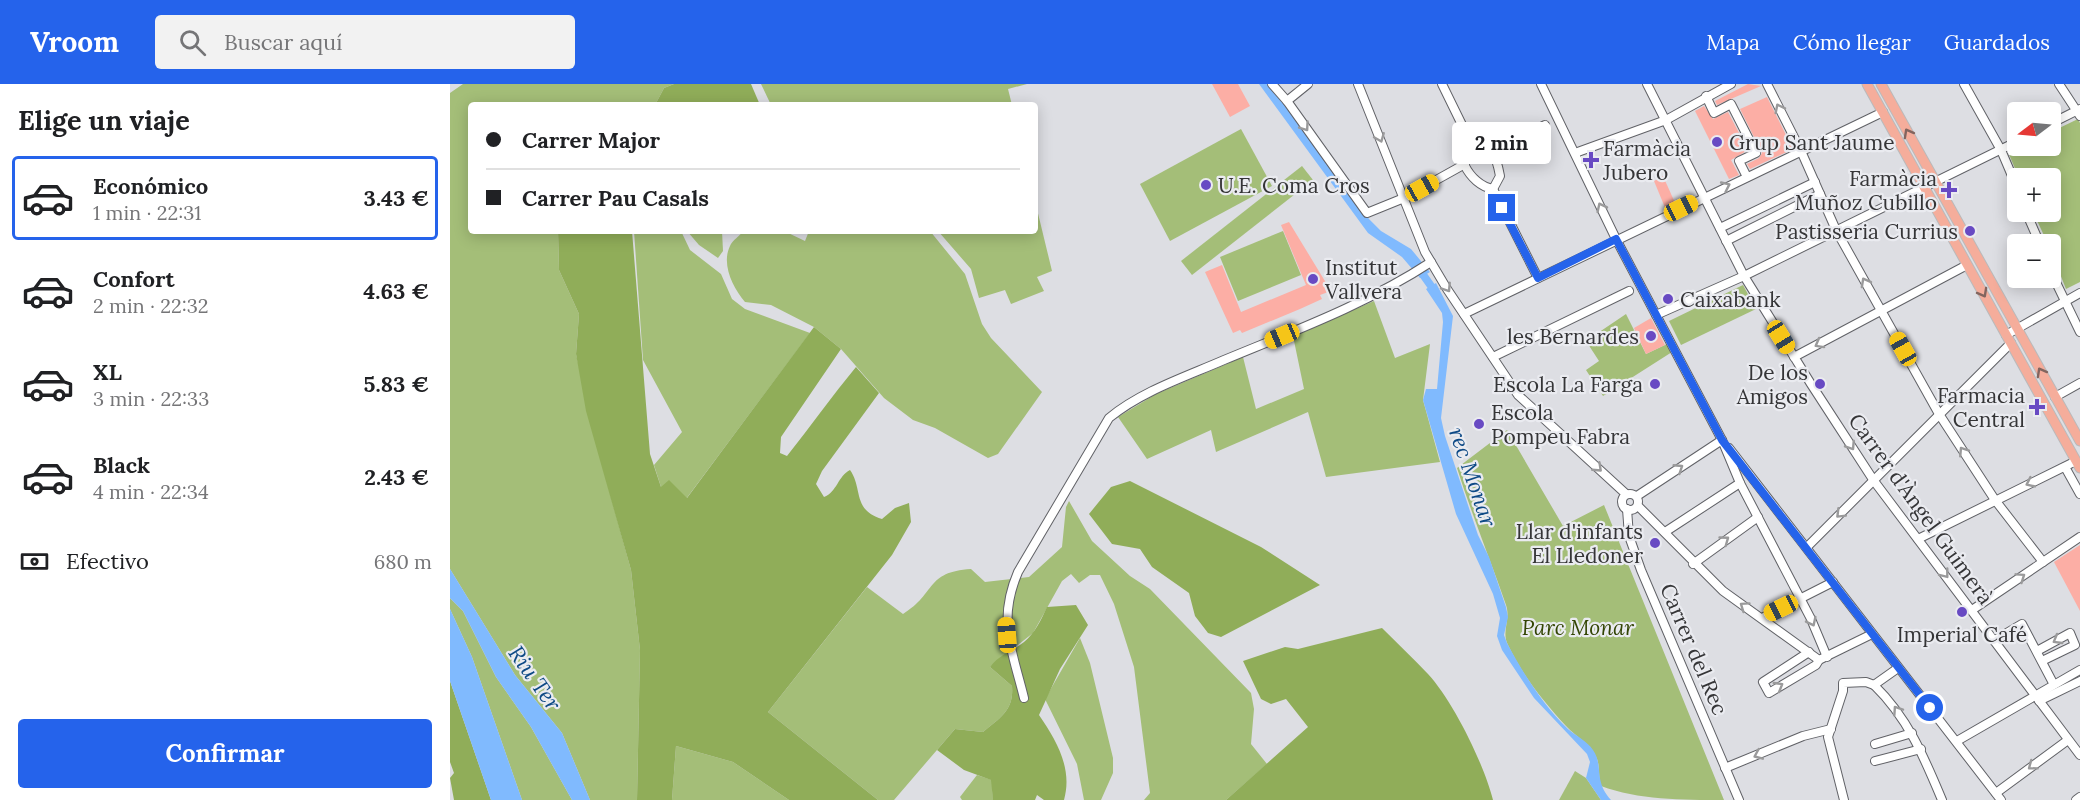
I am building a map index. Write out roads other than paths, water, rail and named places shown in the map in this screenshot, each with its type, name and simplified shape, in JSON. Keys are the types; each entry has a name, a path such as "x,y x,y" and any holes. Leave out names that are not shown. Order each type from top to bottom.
{"main road":[{"path":"1867,84 2078,464"},
{"path":"1881,84 2080,441"}],"street":[{"path":"1272,84 1287,101 1367,213 1404,198 1465,164"},
{"path":"1287,101 1308,84"},
{"path":"1358,84 1429,264 1518,395 1626,494 1637,496 1722,440"},
{"path":"1442,84 1464,129 1459,144 1465,164 1476,181 1493,189 1538,278"},
{"path":"1541,84 1616,239 1722,440 1740,483 1800,599 1823,658"},
{"name":"Carrer d'Àngel Guimerà","path":"1647,84 1744,276 1874,481 1995,640 2036,698 2079,751"},
{"path":"1575,153 1666,120 1731,84"},
{"path":"1767,84 1801,151 1836,230 1939,414 1995,500 2043,562"},
{"path":"1964,84 2009,168"},
{"path":"2059,84 2079,112 2061,119"},
{"path":"1706,96 1714,113 1731,104 1756,153 1739,161 1747,177"},
{"path":"1464,314 1883,112"},
{"path":"1493,152 1545,125"},
{"path":"1464,129 1478,132 1493,152 1500,176 1493,189"},
{"path":"1656,315 1744,276 2007,147"},
{"path":"1720,228 1815,182"},
{"path":"1726,241 1820,194"},
{"path":"1024,698 1007,635 1006,618 1010,594 1018,572 1068,491 1083,458 1109,418 1123,407 1169,383 1338,313 1429,264"},
{"path":"1794,357 1967,265"},
{"path":"2057,288 2080,332"},
{"path":"1493,357 1629,291"},
{"path":"1806,547 1874,481 2018,329 2080,293"},
{"path":"2055,397 2080,383"},
{"path":"1722,440 1999,796 2068,740"},
{"path":"1918,539 2065,467 2078,464"},
{"path":"2065,467 2080,494"},
{"path":"1665,532 1740,483"},
{"path":"1626,494 1622,500 1627,509 1633,510 1638,506"},
{"path":"1637,496 1638,506 1693,564 1723,591 1809,652 1823,658"},
{"name":"Carrer del Rec","path":"1627,509 1629,536 1641,570 1738,800"},
{"path":"1693,564 1757,515"},
{"path":"1972,610 2080,537"},
{"path":"1762,618 1833,582"},
{"path":"1995,640 2022,624 2053,683"},
{"path":"2037,651 2070,633 2075,645 2042,661"},
{"path":"1809,652 1763,682 1769,693 1816,665 1823,658 1872,634"},
{"path":"1874,685 1898,668"},
{"path":"2036,698 2053,683 2080,670"},
{"path":"1957,741 2036,698 2080,681"},
{"path":"1844,800 1828,736 1844,692 1843,683 1866,682 1874,685 1892,702 1912,733 1942,800"},
{"path":"1725,768 1803,736 1831,729"},
{"path":"1875,744 1912,733"},
{"path":"1875,761 1921,749"},
{"path":"2076,800 2080,797"}],"water":[{"path":"1259,84 1269,84 1369,219 1381,231 1411,249 1430,272 1420,278 1402,257 1368,233"},
{"path":"1436,283 1453,316 1441,418 1478,535 1489,557 1506,607 1508,617 1504,635 1520,666 1542,699 1568,729 1593,750 1598,762 1602,786 1611,800 1601,800 1586,778 1590,762 1587,754 1534,698 1502,650 1497,636 1500,618 1493,594 1456,514 1423,400 1426,389 1437,389 1443,322 1442,313 1426,289"},
{"path":"450,569 515,675 562,733 590,800 572,800 531,727 496,677 463,611 450,598"},
{"path":"450,609 472,657 522,800 491,800 450,681"}],"waterway":[{"name":"rec Monar","path":"1419,269 1436,293"}],"place":[{"name":"Grup Sant Jaume","path":"1717,142"},
{"name":"Farmàcia Jubero","path":"1591,160"},
{"name":"U.E. Coma Cros","path":"1206,185"},
{"name":"Farmàcia Muñoz Cubillo","path":"1949,190"},
{"name":"Pastisseria Currius","path":"1970,231"},
{"name":"Institut Vallvera","path":"1313,279"},
{"name":"Caixabank","path":"1668,299"},
{"name":"les Bernardes","path":"1651,336"},
{"name":"Escola La Farga","path":"1655,384"},
{"name":"De los Amigos","path":"1820,384"},
{"name":"Farmacia Central","path":"2037,407"},
{"name":"Escola Pompeu Fabra","path":"1479,424"},
{"name":"Llar d'infants El Lledoner","path":"1655,543"},
{"name":"Imperial Café","path":"1962,612"}],"park label":[{"name":"Parc Monar","path":"1578,627"}],"water label":[{"name":"Riu Ter","path":"535,678"}]}
